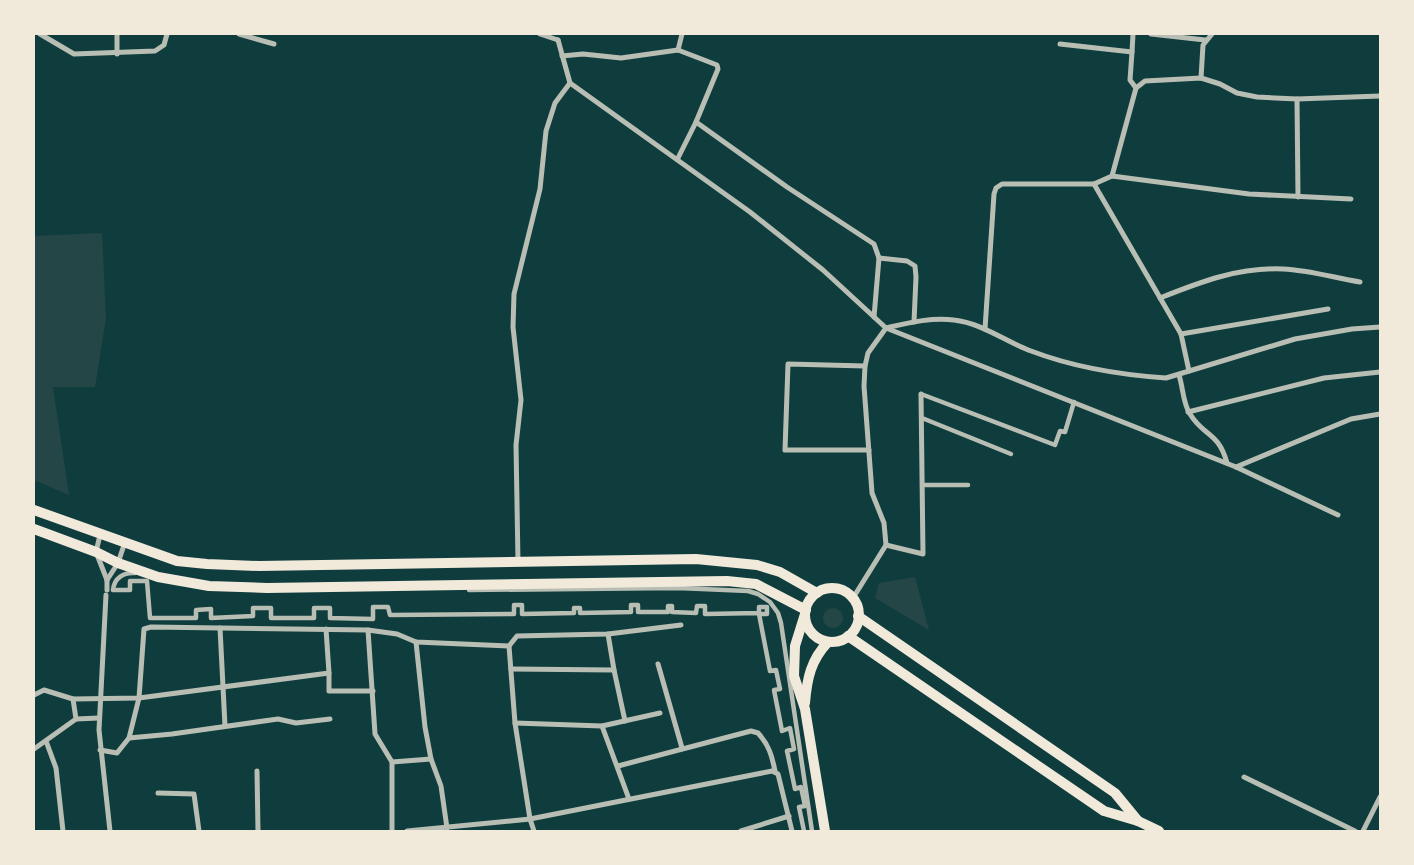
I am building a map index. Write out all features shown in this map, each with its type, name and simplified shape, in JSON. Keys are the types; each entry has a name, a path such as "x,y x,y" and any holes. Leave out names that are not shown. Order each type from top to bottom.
{"main road":[{"path":"34,510 177,562 259,566 696,559 732,561 780,572 817,593"},
{"path":"34,529 96,552 118,563 183,582 209,586 267,588 728,581 756,584 805,612"},
{"path":"805,612 806,622 814,635 828,642 835,642 848,636 855,627 858,616 852,598 836,588 817,593 810,600 805,612 795,646 794,676 805,709 825,831"},
{"path":"858,616 1115,793 1138,821"},
{"path":"848,636 1104,812 1138,821 1159,831"},
{"path":"805,709 808,676 816,657 828,642"}],"street":[{"path":"42,34 74,54 117,54 155,51 164,45 167,34"},
{"path":"117,34 117,54"},
{"path":"239,34 274,44"},
{"path":"540,34 558,40"},
{"path":"558,40 563,34"},
{"path":"678,50 682,34"},
{"path":"1133,34 1130,80 1136,88"},
{"path":"1151,34 1205,40"},
{"path":"1201,78 1205,40 1212,34"},
{"path":"558,40 570,83 678,158 750,212 823,270 886,328 1227,463 1338,515"},
{"path":"1060,44 1132,52"},
{"path":"562,56 583,54 621,58 678,50 718,67 696,122 678,158"},
{"path":"1112,176 1136,88 1145,81 1201,78 1245,95 1297,99 1380,96"},
{"path":"518,563 516,446 521,400 513,327 514,294 540,189 546,131 556,103 570,83"},
{"path":"1297,99 1298,197"},
{"path":"696,122 787,187 869,240 878,249 879,258 874,317"},
{"path":"985,329 994,194 996,188 1011,182 1094,184 1112,176 1249,194 1351,198"},
{"path":"1094,184 1181,334 1189,371"},
{"path":"879,258 907,261 914,266 916,277 914,322"},
{"path":"1160,298 1210,278 1255,271 1283,269 1360,282"},
{"path":"1181,334 1328,309"},
{"path":"852,598 886,545 884,524 872,492 865,406 865,366 873,345 886,328 914,322 955,320 985,329 1052,359 1147,377 1179,376 1189,371 1295,339 1352,329 1380,327"},
{"path":"865,366 788,364 785,450 869,450"},
{"path":"1188,412 1324,378 1345,374 1380,372"},
{"path":"1179,376 1188,412 1220,442 1227,463"},
{"path":"886,545 923,554 922,394 1055,445 1060,431 1065,432 1074,402"},
{"path":"1236,467 1342,422 1380,414"},
{"path":"922,418 1011,454"},
{"path":"922,485 968,485"},
{"path":"100,535 96,552 107,580 99,718 100,750 110,831"},
{"path":"107,580 118,563 125,542"},
{"path":"804,831 799,807 805,806 801,788 795,789 786,751 794,749 790,728 782,731 774,690 780,689 776,670 770,671 759,614 767,614 767,607 759,607 759,613 705,614 705,606 697,606 696,613 672,612 672,606 668,606 668,612 638,612 638,605 630,605 630,612 580,613 580,608 574,608 574,614 522,614 522,605 514,605 514,614 390,614 388,607 373,607 373,619 330,618 330,608 314,608 314,618 271,618 271,608 253,608 254,616 211,618 211,609 196,610 196,618 150,618 147,581 130,581 130,590 113,590 115,582 118,578 130,573 159,582 212,590 678,588 754,593 774,607 781,623 812,831"},
{"path":"534,831 530,819 515,723 509,646 516,636 608,634 682,625"},
{"path":"100,750 117,753 129,738 139,698 144,629 151,627 368,630 397,634 416,642 509,646"},
{"path":"220,628 225,726"},
{"path":"326,629 330,691 373,692"},
{"path":"368,630 374,734 392,762 392,831"},
{"path":"608,634 625,721"},
{"path":"416,642 431,759 441,786 447,828"},
{"path":"658,664 682,748"},
{"path":"511,669 614,670"},
{"path":"34,695 44,690 73,699 139,698 328,673"},
{"path":"73,699 76,719"},
{"path":"515,723 602,726 660,713"},
{"path":"34,748 76,719 99,718"},
{"path":"129,738 278,719 296,723 330,719"},
{"path":"602,726 629,799"},
{"path":"618,766 751,731 758,733 771,752 792,831"},
{"path":"46,741 56,768 63,831"},
{"path":"392,762 431,759"},
{"path":"257,771 258,831"},
{"path":"407,831 530,819 775,771"},
{"path":"1244,776 1355,831"},
{"path":"158,793 194,794 199,831"},
{"path":"1363,831 1380,797"},
{"path":"741,831 789,816"}],"shaded area":[{"path":"102,233 106,318 95,387 53,387 69,495 34,480 34,236"},
{"path":"915,577 929,630 875,598 879,583"},
{"path":"833,608 840,611 843,618 840,625 833,628 826,625 823,618 826,611"}]}
